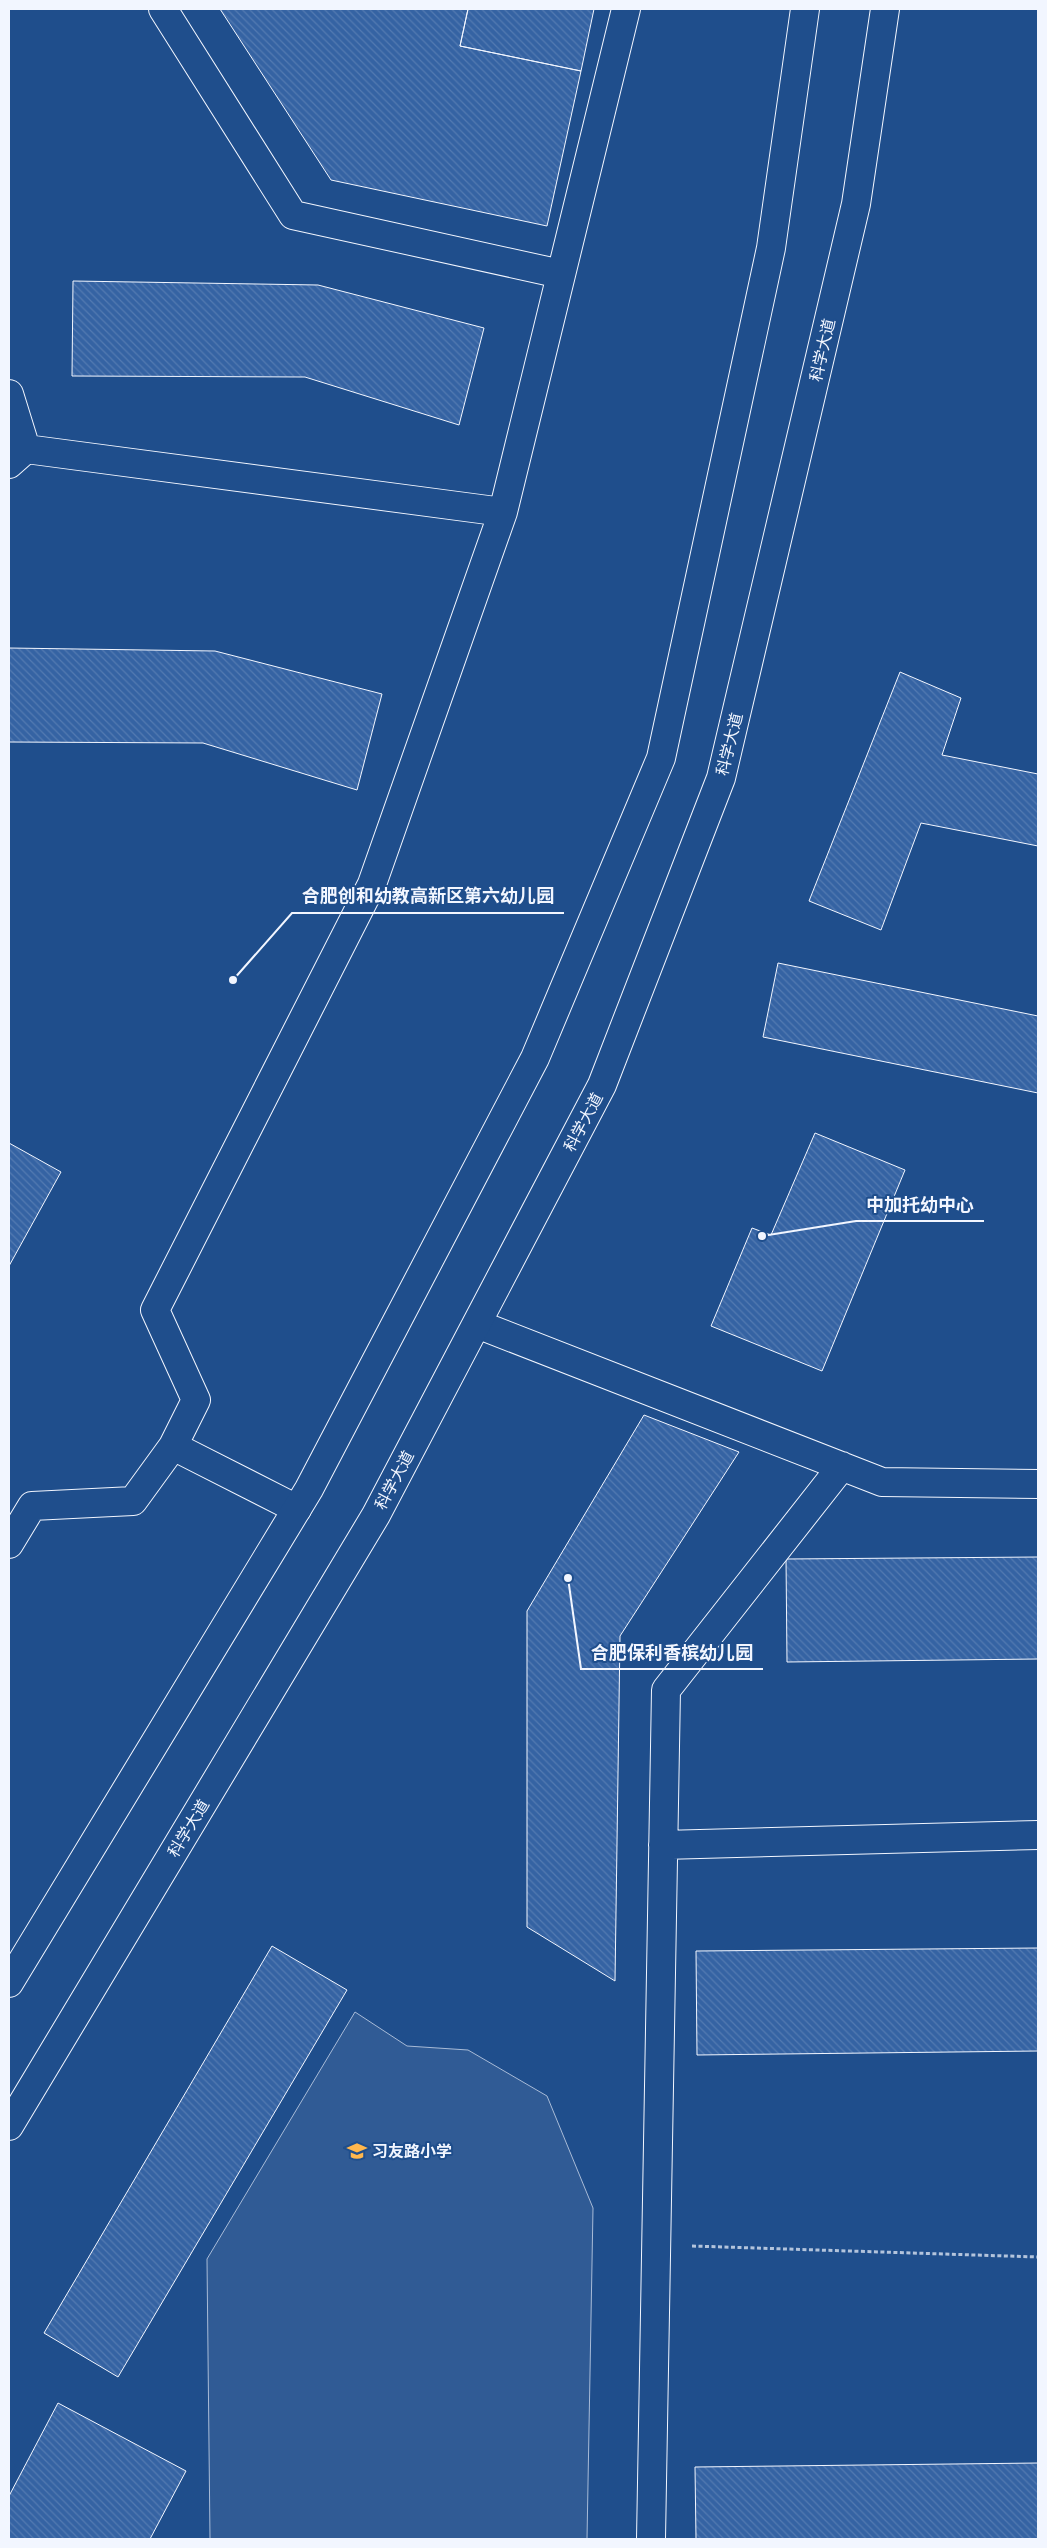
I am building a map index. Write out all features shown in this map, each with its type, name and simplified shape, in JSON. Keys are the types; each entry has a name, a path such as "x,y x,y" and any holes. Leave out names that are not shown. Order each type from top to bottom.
{"main road":[{"path":"163,9 292,215 561,274"},
{"path":"9,1544 32,1506 133,1501 173,1446 196,1400 155,1310 372,884 503,512 626,9"},
{"path":"9,1982 297,1509 535,1058 660,758 771,248 805,9"},
{"name":"科学大道","path":"9,2126 376,1515 602,1085 721,778 856,204 885,9"},
{"path":"9,394 17,456 503,512"},
{"path":"476,1324 882,1482 1038,1484"},
{"path":"173,1446 297,1509"},
{"path":"651,2539 666,1690 842,1466"},
{"path":"663,1845 1038,1835"}],"path":[{"path":"656,2245 1038,2257"}],"shaded area":[{"path":"355,2012 407,2046 468,2050 547,2096 593,2208 587,2539 210,2539 207,2259"}],"building":[{"path":"220,9 468,9 460,46 581,71 547,226 331,180"},
{"path":"468,9 594,9 581,71 460,46"},
{"path":"73,281 318,285 484,328 459,425 305,377 72,376"},
{"path":"9,648 215,651 382,694 357,790 203,743 9,742"},
{"path":"900,672 961,698 942,755 1038,774 1038,846 921,823 881,930 809,901"},
{"path":"778,963 1038,1016 1038,1093 763,1037"},
{"path":"815,1133 905,1170 822,1371 711,1326 752,1228 771,1235"},
{"path":"9,1143 61,1172 9,1266"},
{"path":"644,1415 739,1452 620,1636 615,1981 527,1927 527,1611"},
{"path":"1038,1557 1038,1659 787,1662 786,1559"},
{"path":"272,1946 347,1990 118,2377 44,2333"},
{"path":"1038,1948 1038,2051 697,2055 696,1951"},
{"path":"58,2403 186,2471 150,2539 9,2539 9,2496"},
{"path":"1038,2463 1038,2539 696,2539 695,2467"}],"place":[{"name":"合肥创和幼教高新区第六幼儿园","path":"233,980"},
{"name":"中加托幼中心","path":"762,1236"},
{"name":"合肥保利香槟幼儿园","path":"568,1578"},
{"name":"习友路小学","path":"357,2151"}]}
